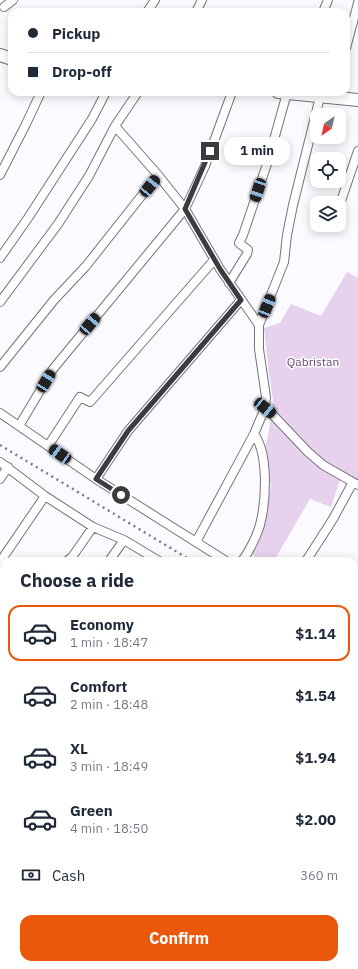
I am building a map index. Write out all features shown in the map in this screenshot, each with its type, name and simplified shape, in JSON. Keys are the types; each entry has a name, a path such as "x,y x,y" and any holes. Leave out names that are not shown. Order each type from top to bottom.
{"highway":[{"path":"313,96 326,96"},
{"path":"338,96 358,100"}],"street":[{"path":"4,7 13,0"},
{"path":"350,33 358,3"},
{"path":"0,176 39,96"},
{"path":"0,258 88,126 104,96"},
{"path":"0,302 58,224 89,176 115,126 135,96"},
{"path":"19,426 53,370 185,209 205,166 231,96"},
{"path":"229,283 247,254 248,250 239,242 239,240 244,235 268,161 282,96"},
{"path":"196,542 254,434 265,408 266,397 259,349 259,325 284,262 287,235 293,205 320,97"},
{"path":"115,126 158,175 185,209 214,260 259,325"},
{"path":"343,196 358,151"},
{"path":"0,367 54,300 86,266 158,175"},
{"path":"48,446 80,397 90,402 214,260"},
{"path":"96,479 128,431 241,300"},
{"path":"265,408 308,452 324,465 355,483 309,557"},
{"path":"0,413 96,479 220,557"},
{"path":"245,557 250,550 260,525 265,497 264,463 259,440 254,434"},
{"path":"0,462 45,496 93,527 124,540 150,557"},
{"path":"0,479 8,467"},
{"path":"3,557 45,496"},
{"path":"72,557 93,527"},
{"path":"112,557 124,540"}],"green space":[{"name":"Qabristan","path":"347,272 358,278 358,484 342,474 331,507 310,499 276,557 255,557 252,554 264,522 271,485 264,453 273,400 264,328 280,323 291,304 321,316"}],"railway":[{"path":"0,445 185,557"}],"route":[{"path":"121,495 96,479 128,431 241,300 220,269 185,209 205,166 210,151"}]}
